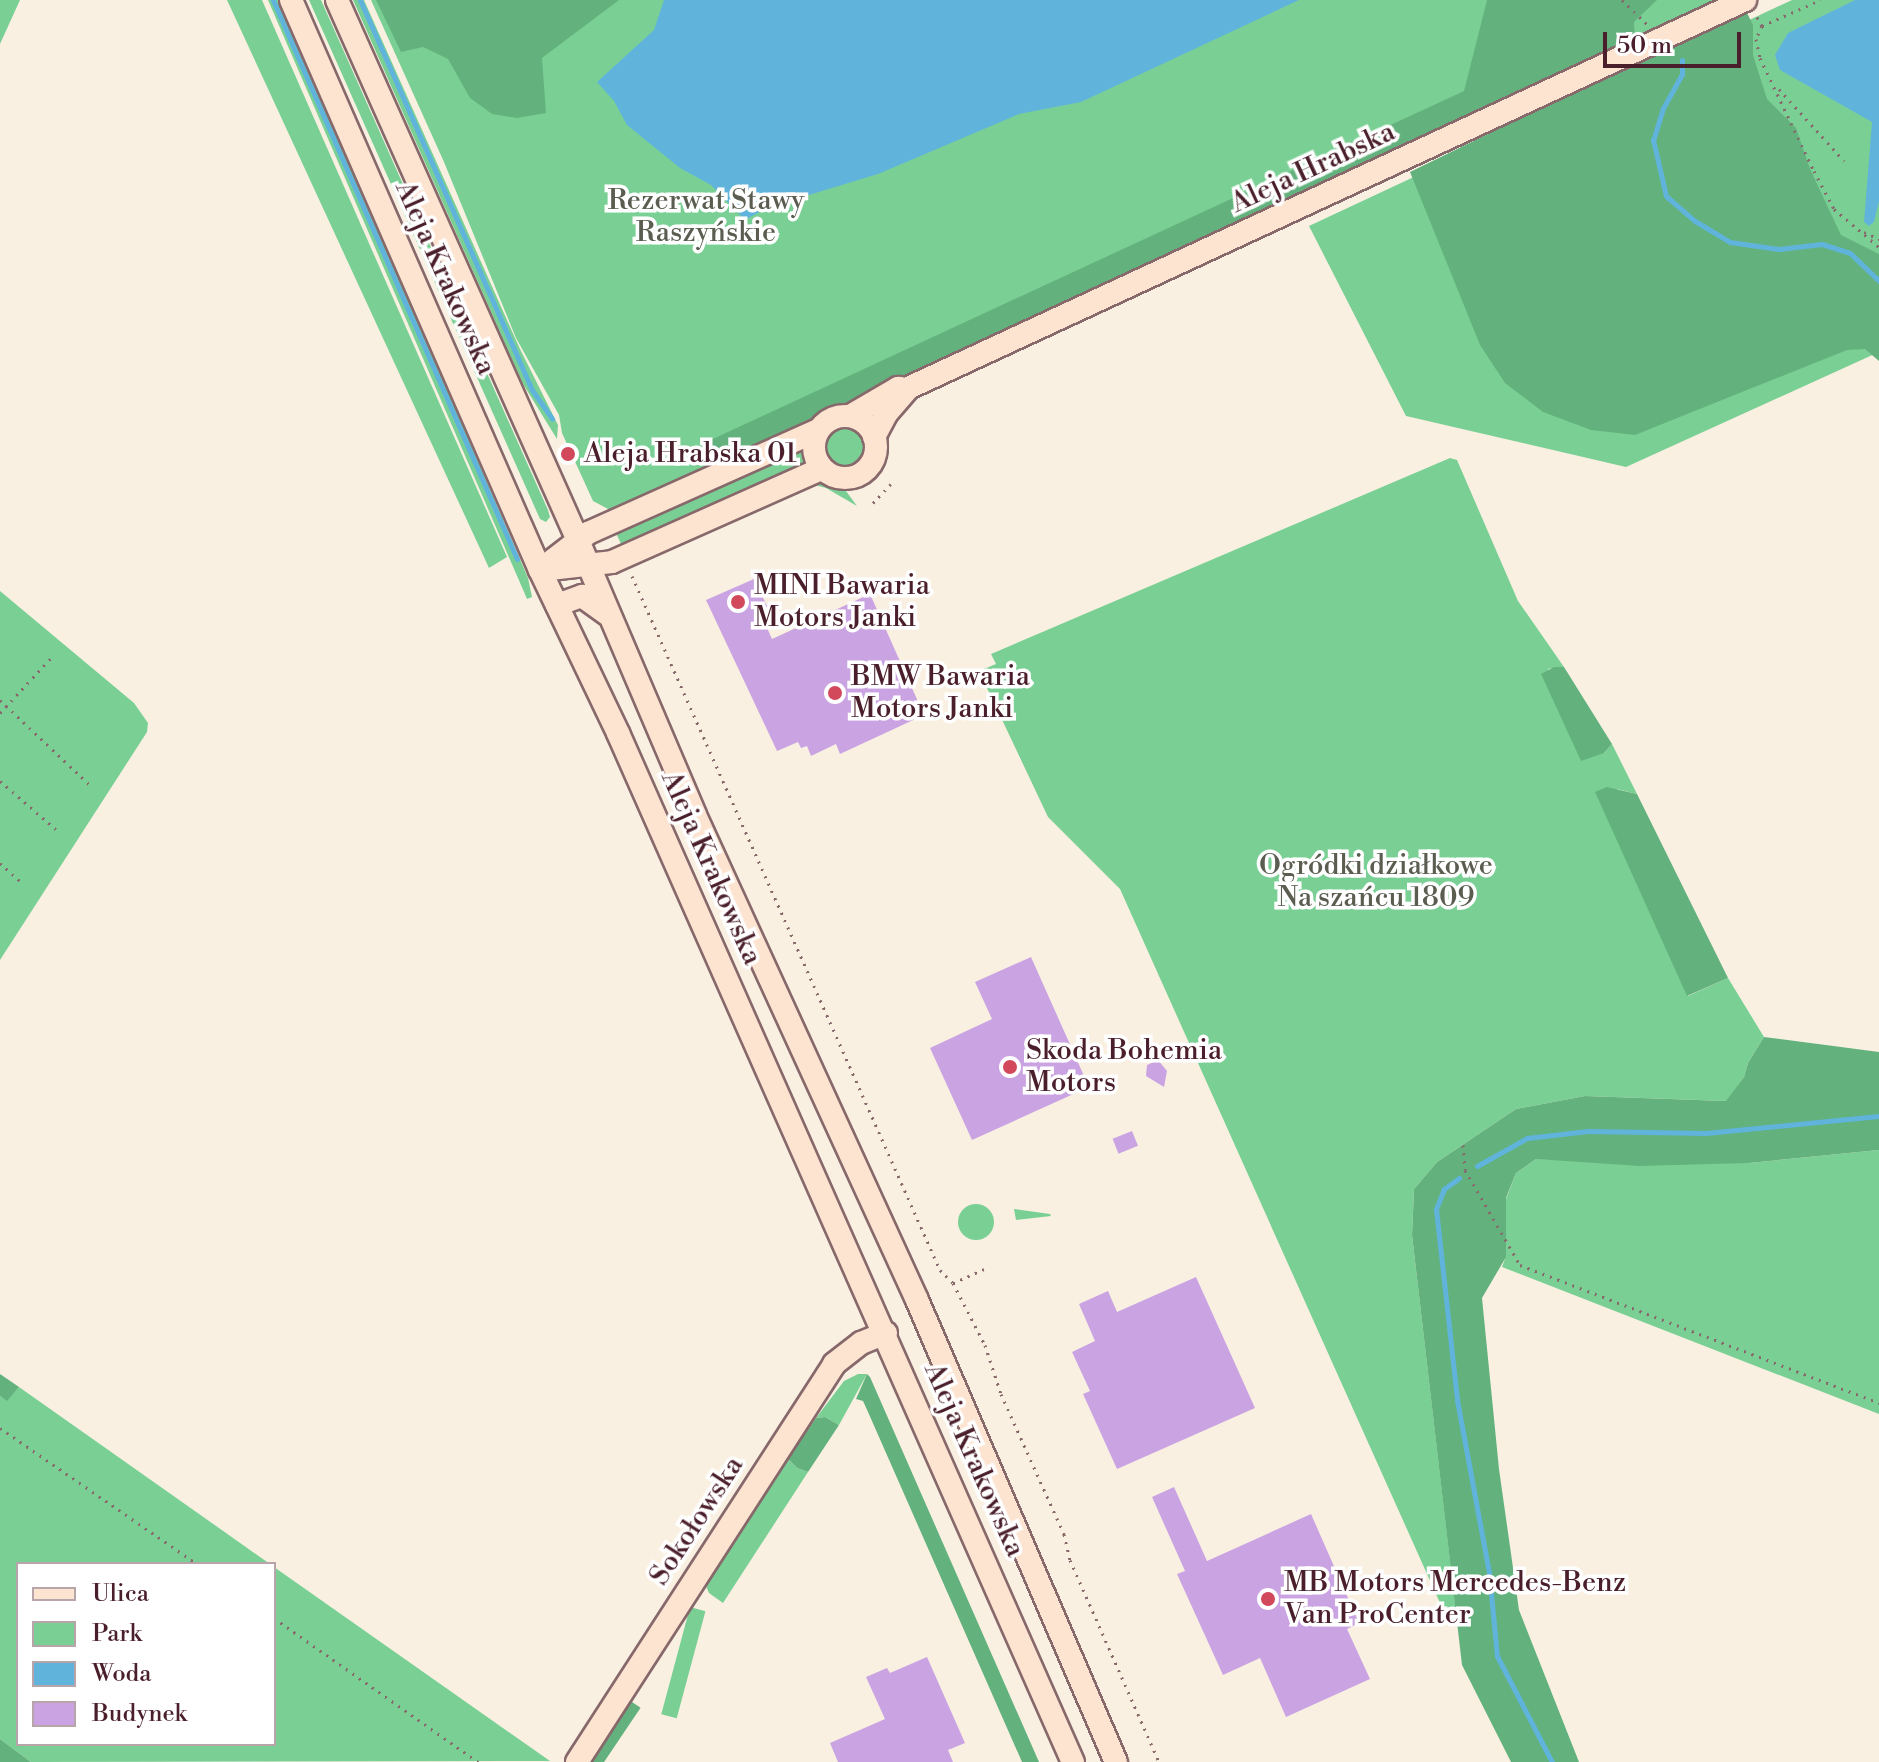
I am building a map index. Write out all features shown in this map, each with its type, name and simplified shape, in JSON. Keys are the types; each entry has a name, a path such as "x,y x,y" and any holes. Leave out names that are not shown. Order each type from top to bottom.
{"main road":[{"name":"Aleja Krakowska","path":"291,0 540,570 618,733 886,1333 1073,1762"},
{"name":"Aleja Krakowska","path":"337,0 577,538 701,829 917,1300 1116,1762"},
{"name":"Aleja Hrabska","path":"874,437 886,414 906,389 1662,38 1750,8"},
{"name":"Aleja Hrabska","path":"850,416 898,388 906,389"},
{"path":"540,570 577,538 818,430 833,418 850,416 865,424 874,437 874,459 858,476 841,479 821,469 813,452 818,430"},
{"path":"540,570 612,562 821,469"},
{"path":"557,605 582,596 592,599 609,615"},
{"name":"Sokołowska","path":"577,1762 834,1364 861,1343 886,1333"}],"path":[{"path":"1622,0 1662,38"},
{"path":"1820,0 1762,26 1756,39 1760,58 1834,209 1879,247"},
{"path":"1750,8 1762,26"},
{"path":"1776,86 1844,161"},
{"path":"1857,229 1879,239"},
{"path":"873,503 891,484"},
{"path":"628,568 927,1242 940,1270 953,1283 985,1345 1001,1394 1064,1534 1070,1560 1159,1762"},
{"path":"0,713 50,659"},
{"path":"0,700 90,785"},
{"path":"0,781 58,831"},
{"path":"0,863 23,884"},
{"path":"1463,1145 1465,1170 1520,1265 1879,1403"},
{"path":"953,1283 984,1269"},
{"path":"0,1428 194,1562"},
{"path":"276,1619 478,1762"}],"green space":[{"path":"0,0 20,0 0,44"},
{"path":"227,0 262,0 507,557 489,568"},
{"path":"268,0 278,0 528,578 532,597 527,599"},
{"path":"309,0 321,0 548,510 550,517 546,522 540,519"},
{"path":"353,0 364,0 520,349 558,425 557,439 523,384"},
{"name":"Rezerwat Stawy Raszyńskie","path":"371,0 1721,0 707,453 713,467 610,510 593,501 562,433 559,415 516,338 444,162"},
{"path":"376,0 619,0 542,58 546,113 517,118 492,114 470,98 448,59 423,47 401,52"},
{"path":"1487,0 1657,0 1634,22 1635,42 713,467 702,444 1464,91"},
{"path":"1792,0 1879,0 1879,352 1626,467 1406,416 1309,226"},
{"path":"1745,9 1753,25 1753,55 1767,99 1796,128 1810,169 1841,235 1879,254 1879,361 1865,349 1847,350 1635,435 1591,430 1543,412 1505,383 1480,345 1410,172"},
{"path":"843,428 857,434 863,448 857,462 843,468 829,462 823,448 829,434"},
{"path":"808,443 811,465 623,548 615,531"},
{"name":"Ogródki działkowe Na szańcu 1809","path":"1450,458 1457,460 1518,601 1564,667 1548,669 1604,753 1612,744 1637,794 1617,789 1688,996 1728,978 1764,1037 1748,1063 1744,1077 1727,1101 1585,1096 1516,1109 1437,1162 1414,1189 1412,1235 1457,1620 1449,1623 1120,889 1048,817 979,671 996,664 991,654"},
{"path":"819,480 846,491 857,506 826,488 811,484"},
{"path":"0,591 134,703 148,723 147,732 0,960"},
{"path":"1554,667 1564,667 1612,744 1604,753 1581,761 1541,674"},
{"path":"1607,787 1637,794 1728,978 1687,996 1595,792"},
{"path":"1764,1037 1879,1052 1879,1150 1749,1163 1639,1166 1536,1159 1516,1173 1506,1198 1506,1257 1482,1298 1499,1469 1519,1610 1579,1762 1511,1762 1462,1665 1412,1235 1414,1189 1437,1162 1516,1109 1585,1096 1726,1101 1744,1077 1748,1063"},
{"path":"1879,1150 1879,1414 1502,1267 1506,1256 1506,1199 1516,1173 1536,1159 1749,1163"},
{"path":"976,1204 989,1209 994,1222 989,1235 976,1240 963,1235 958,1222 963,1209"},
{"path":"1014,1209 1050,1214 1051,1216 1016,1220"},
{"path":"0,1374 19,1387 7,1401 0,1396"},
{"path":"858,1374 867,1374 839,1425 825,1417 816,1418 844,1381"},
{"path":"867,1374 1039,1762 1022,1762 863,1401 856,1399"},
{"path":"19,1387 267,1562 16,1562 16,1746 276,1746 276,1568 550,1761 31,1762 0,1739 0,1396 7,1400"},
{"path":"825,1417 839,1425 808,1472 797,1468 788,1459 816,1418"},
{"path":"788,1459 797,1468 808,1472 723,1603 709,1593 705,1584"},
{"path":"690,1607 705,1611 677,1718 661,1714"},
{"path":"629,1700 641,1708 604,1762 588,1761"},
{"path":"0,1739 31,1762 0,1762"}],"water":[{"path":"664,0 1299,0 1081,102 1019,114 878,174 766,208 745,220 711,185 680,168 627,125 614,101 597,82 654,30"},
{"path":"1855,0 1879,0 1879,201 1874,222 1869,226 1864,222 1872,122 1780,70 1775,55 1788,33"}],"building":[{"path":"754,579 768,608 760,612 772,639 870,594 924,715 840,754 836,744 811,756 807,746 801,748 798,742 777,751 706,600"},
{"name":"Skoda Bohemia Motors","path":"1031,957 1089,1087 972,1140 930,1048 992,1019 975,982"},
{"path":"1158,1060 1167,1071 1164,1087 1146,1076 1147,1065"},
{"path":"1132,1131 1138,1146 1119,1154 1113,1139"},
{"path":"1196,1277 1255,1408 1117,1469 1083,1394 1090,1391 1072,1352 1095,1341 1079,1304 1108,1291 1117,1312"},
{"name":"MB Motors Mercedes-Benz Van ProCenter","path":"1174,1487 1207,1561 1311,1514 1359,1623 1347,1629 1370,1679 1286,1717 1260,1658 1223,1675 1177,1574 1185,1571 1152,1497"},
{"path":"927,1657 965,1743 948,1750 953,1762 838,1762 830,1743 885,1719 866,1677 887,1668 890,1673"}],"waterway":[{"path":"273,0 517,559"},
{"path":"360,0 532,390 552,419"},
{"path":"1682,60 1682,74 1663,108 1653,140 1666,196 1695,221 1730,242 1779,249 1822,244 1850,253 1879,281"},
{"path":"1477,1166 1527,1138 1588,1131 1706,1133 1879,1116"},
{"path":"1459,1178 1444,1189 1436,1209 1457,1400 1489,1572 1497,1656 1552,1762"}],"place":[{"name":"Aleja Hrabska 01","path":"568,454"},
{"name":"MINI Bawaria Motors Janki","path":"738,602"},
{"name":"BMW Bawaria Motors Janki","path":"835,693"},
{"name":"Skoda Bohemia Motors","path":"1010,1067"},
{"name":"MB Motors Mercedes-Benz Van ProCenter","path":"1268,1599"}]}
